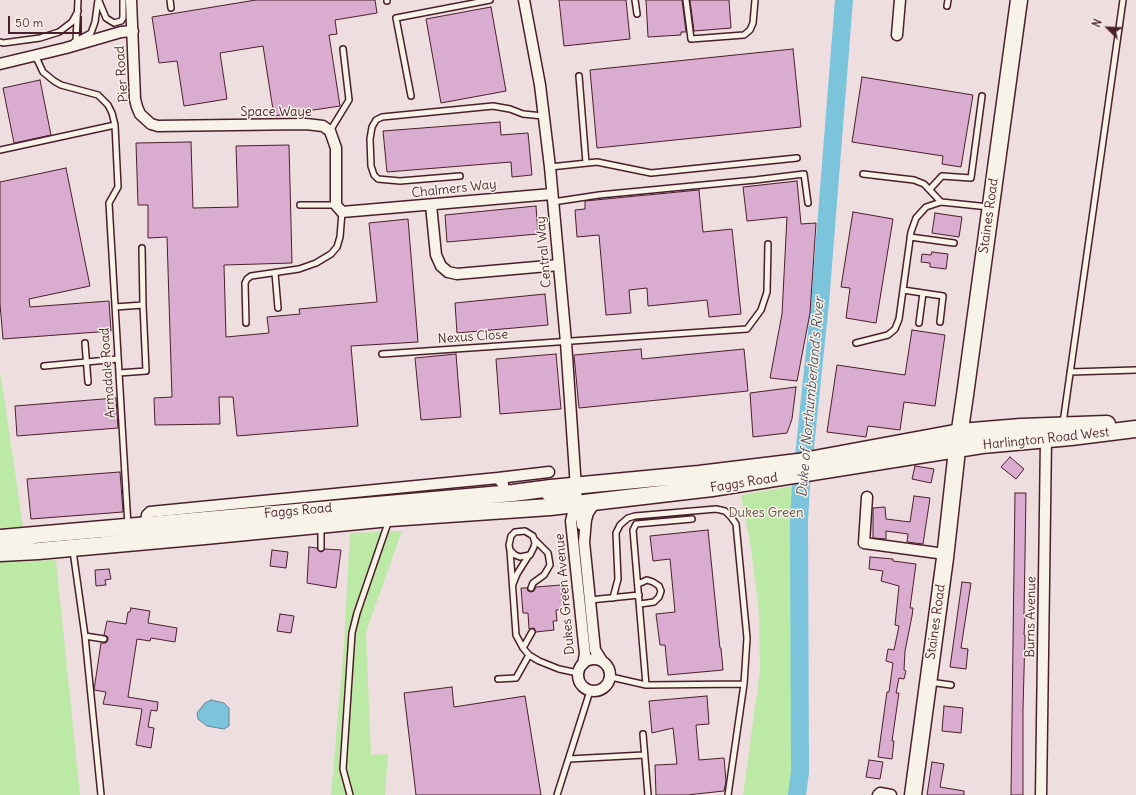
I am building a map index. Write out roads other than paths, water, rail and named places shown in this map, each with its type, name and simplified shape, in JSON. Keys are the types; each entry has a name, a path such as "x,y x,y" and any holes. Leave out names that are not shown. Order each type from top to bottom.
{"main road":[{"name":"Staines Road","path":"914,795 957,450 1019,0"},
{"name":"Harlington Road West","path":"960,432 1062,425 1136,424"},
{"name":"Harlington Road West","path":"957,450 986,445 1136,430"},
{"name":"Faggs Road","path":"840,460 960,432"},
{"name":"Faggs Road","path":"0,538 135,534 325,516 508,493 652,494 712,488 798,462 957,450"},
{"name":"Faggs Road","path":"325,516 390,518 550,507 586,493 750,476"},
{"name":"Faggs Road","path":"0,553 72,548 135,534"}],"street":[{"name":"Pier Road","path":"131,0 135,99 137,107 146,120"},
{"name":"Central Way","path":"524,0 540,85 550,167 566,342 586,493"},
{"path":"897,35 900,0"},
{"path":"0,64 66,48 121,32 133,31"},
{"name":"Space Waye","path":"146,120 151,124 158,126 306,124 323,126 330,131"},
{"path":"330,131 336,148 339,208"},
{"name":"Chalmers Way","path":"339,208 358,211 552,198"},
{"path":"431,205 436,255 441,266 448,272 458,274 559,265"},
{"name":"Burns Avenue","path":"1041,795 1046,439"},
{"path":"135,534 150,512 549,472"},
{"path":"498,478 508,493"},
{"path":"571,522 572,515 586,493"},
{"name":"Dukes Green Avenue","path":"586,493 581,514 595,650 602,661"},
{"name":"Dukes Green Avenue","path":"584,542 588,513 586,493"},
{"path":"867,497 864,543 945,554"},
{"name":"Faggs Road","path":"550,507 562,510 568,515 571,522"},
{"name":"Dukes Green Avenue","path":"571,522 585,654 580,668"},
{"path":"593,659 602,661 609,667 610,677 606,687 596,692 590,691 582,686 578,678 580,668 586,661 593,659"},
{"path":"878,795 880,793 891,795"}],"lane":[{"path":"76,40 78,0"},
{"path":"98,0 106,18 114,23 121,21 123,18 123,0"},
{"path":"66,48 76,40 90,33 95,22 98,0"},
{"path":"170,0 170,8"},
{"path":"411,96 396,18 490,0"},
{"path":"635,0 637,14"},
{"path":"686,0 691,39 744,35 750,30 753,23 755,0"},
{"path":"1062,425 1123,0"},
{"path":"0,42 3,43 40,38 59,32 72,22 78,11"},
{"path":"330,131 349,100 343,49"},
{"path":"0,150 115,125 108,105 98,95 61,85 54,81 43,72 35,55"},
{"path":"579,76 586,163"},
{"path":"930,190 942,176 971,178 982,96"},
{"path":"460,176 400,181 378,178 374,174 371,166 370,139 372,127 376,120 382,116 493,106 510,109 523,114 543,116"},
{"name":"Armadale Road","path":"115,125 118,187 109,203 119,373 135,534"},
{"path":"550,167 597,162 651,173 797,158"},
{"path":"552,198 599,195 804,174 808,203"},
{"path":"863,174 914,180 924,184 941,202"},
{"path":"856,343 888,335 895,329 899,319 910,237 916,218 926,207 941,202 990,207"},
{"path":"246,323 245,283 247,279 251,276 299,269 316,263 331,254 337,247 340,237 339,208 300,206"},
{"path":"910,237 954,243"},
{"name":"Nexus Close","path":"382,354 747,329 761,310 767,292 768,244"},
{"path":"119,373 146,371 142,248"},
{"path":"275,272 278,308"},
{"path":"903,290 944,296 940,322"},
{"path":"919,323 923,293"},
{"path":"115,307 143,305"},
{"path":"86,343 88,382"},
{"path":"44,366 118,359"},
{"path":"1070,372 1136,370"},
{"path":"613,598 618,579 616,533 620,525 628,518 635,516 716,509 725,511 736,524 748,638 744,684 728,795"},
{"path":"320,548 325,516"},
{"path":"350,795 344,769 352,633 357,613 390,518"},
{"path":"646,685 633,530 636,524 692,519"},
{"path":"531,588 533,583 544,575 550,565 548,553 531,534 525,531 515,532 509,540 508,545 510,550 516,635 523,648 529,655 539,661 559,669 580,668"},
{"path":"512,587 516,574 534,547 534,539"},
{"path":"72,548 85,636 101,795"},
{"path":"510,550 514,555 520,557 530,554"},
{"path":"638,584 647,580 659,586 661,591 659,598 654,602 640,604"},
{"path":"590,600 639,595"},
{"path":"523,648 532,632"},
{"path":"85,636 104,639"},
{"path":"498,679 516,678 529,655"},
{"path":"610,677 646,685 744,684"},
{"path":"928,682 951,685"},
{"path":"557,795 590,691"},
{"path":"643,734 648,795"},
{"path":"569,759 644,755"}],"water":[{"path":"211,700 224,703 229,708 229,726 224,729 207,726 198,719 197,713 205,703"}],"waterway":[{"name":"Duke of Northumberland's River","path":"797,795 800,772 799,521 801,485 820,303 844,0"}],"park label":[{"name":"Dukes Green","path":"766,513"}]}
